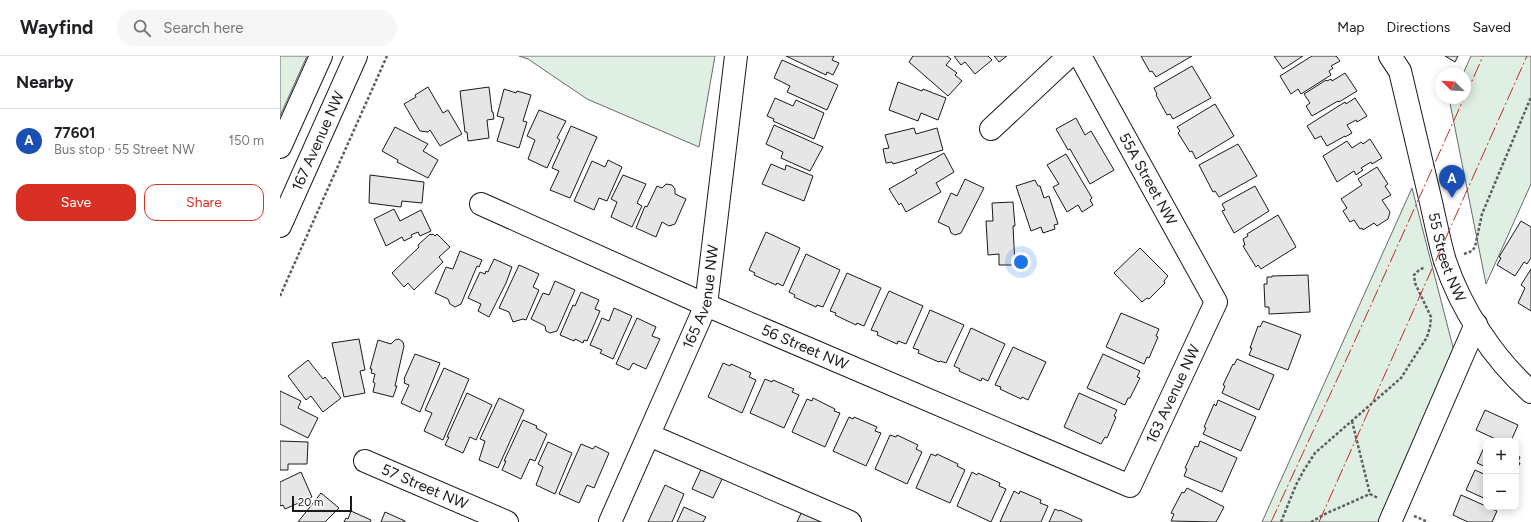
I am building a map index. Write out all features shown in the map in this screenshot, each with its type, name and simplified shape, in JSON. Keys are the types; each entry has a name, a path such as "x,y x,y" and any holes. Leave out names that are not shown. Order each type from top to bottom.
{"street":[{"path":"280,147 321,56"},
{"name":"167 Avenue NW","path":"280,226 356,56"},
{"name":"165 Avenue NW","path":"610,522 706,305 736,56"},
{"path":"991,130 1069,56"},
{"name":"55A Street NW","path":"1080,56 1216,302"},
{"name":"55 Street NW","path":"1390,56 1400,71 1445,261 1460,295 1476,324 1498,356 1519,381 1531,392"},
{"name":"56 Street NW","path":"481,204 706,305 1130,486"},
{"name":"163 Avenue NW","path":"1130,486 1216,302"},
{"path":"1393,515 1476,324"},
{"path":"649,435 850,522"},
{"name":"57 Street NW","path":"365,461 507,522"}],"path":[{"path":"280,296 387,56"},
{"path":"1281,522 1301,475 1315,453 1400,378 1427,337 1431,317 1415,283 1414,275 1419,270 1472,251 1475,247 1482,214 1531,97"},
{"path":"1352,421 1370,494 1393,515"},
{"path":"1311,522 1327,513 1370,494"}],"green space":[{"path":"280,56 307,56 280,116"},
{"path":"519,56 715,56 699,147 587,99 528,59"},
{"path":"1471,56 1531,56 1531,184 1486,284 1450,104 1471,104 1471,68 1466,68"},
{"path":"1412,188 1455,355 1380,522 1262,522"}],"building":[{"path":"786,56 834,56 832,60 839,63 833,75 827,72 826,75"},
{"path":"913,56 947,56 951,59 946,65 957,73 955,75 962,81 948,96 909,62"},
{"path":"954,56 988,56 992,60 975,74 965,62 961,65"},
{"path":"994,56 1007,56 999,62"},
{"path":"1141,56 1192,56 1156,77 1152,71 1150,72"},
{"path":"1274,56 1303,56 1283,69"},
{"path":"1312,56 1336,56 1340,61 1331,66 1333,68 1329,71 1331,75 1301,94 1298,89 1291,94 1280,76"},
{"path":"1445,56 1458,56 1455,62"},
{"path":"782,60 838,85 827,110 787,92 790,86 774,78"},
{"path":"1192,66 1211,98 1173,119 1170,114 1167,115 1156,95 1157,94 1154,88"},
{"path":"1345,73 1357,91 1312,116 1306,106 1310,103 1304,94 1326,80 1331,79 1332,81"},
{"path":"898,82 922,91 923,89 946,98 938,120 921,113 918,121 889,110"},
{"path":"428,87 443,113 448,110 462,134 440,146 430,130 428,132 420,131 404,104 416,97 415,95"},
{"path":"489,87 494,119 487,120 489,138 468,141 467,132 465,132 460,91"},
{"path":"504,89 516,93 517,91 531,95 523,121 527,122 519,148 497,141 504,118 497,116"},
{"path":"775,98 793,106 796,100 824,113 814,139 773,121 774,119 767,116"},
{"path":"1355,98 1367,116 1357,122 1356,120 1347,125 1352,133 1327,146 1321,136 1315,139 1307,126 1345,102 1346,104"},
{"path":"1215,104 1234,136 1196,159 1192,151 1190,152 1178,133 1180,131 1177,127"},
{"path":"539,110 566,121 557,138 560,140 547,168 528,159 535,140 527,136"},
{"path":"1076,118 1085,135 1091,131 1114,170 1090,184 1070,149 1068,150 1056,129"},
{"path":"774,125 823,147 810,171 781,158 783,152 766,144"},
{"path":"571,126 597,137 570,198 550,190 559,171 552,168"},
{"path":"395,127 428,144 423,151 438,160 428,178 397,162 398,160 382,151"},
{"path":"914,128 916,134 937,128 943,150 893,164 892,162 886,163 883,149 889,148 885,135"},
{"path":"1370,139 1382,158 1361,168 1363,170 1356,175 1354,171 1337,182 1323,156 1347,141 1352,148 1361,142 1363,144"},
{"path":"1238,144 1257,176 1219,197 1215,191 1213,192 1199,165"},
{"path":"944,153 954,172 936,183 941,192 906,212 901,203 899,205 889,189 917,173 915,170"},
{"path":"1066,154 1092,198 1090,200 1093,205 1082,212 1078,205 1067,212 1053,187 1059,184 1047,165"},
{"path":"608,160 622,167 607,201 599,198 594,210 574,201 592,161 605,167"},
{"path":"771,164 785,170 786,165 813,176 804,201 762,184"},
{"path":"1377,167 1388,184 1385,186 1391,195 1382,200 1390,212 1388,219 1377,226 1374,223 1363,230 1362,228 1360,229 1354,220 1350,222 1343,211 1347,208 1341,199 1362,185 1358,179"},
{"path":"370,175 424,182 422,203 402,201 401,207 369,203"},
{"path":"623,175 646,184 637,203 642,206 632,227 611,217 617,202 611,199"},
{"path":"965,179 984,188 961,233 955,235 951,233 949,227 938,222 951,193 957,196"},
{"path":"1035,180 1038,186 1040,186 1044,198 1049,196 1058,224 1054,225 1055,229 1043,233 1041,227 1031,231 1016,186"},
{"path":"666,184 672,185 675,189 675,194 686,199 675,224 669,226 662,222 656,237 636,228 645,206 647,207 657,186 662,188"},
{"path":"1255,186 1269,211 1234,233 1222,211 1225,210 1222,204"},
{"path":"1013,202 1015,226 1013,226 1015,265 999,265 999,254 988,255 986,221 993,221 992,203"},
{"path":"394,209 400,221 421,210 431,231 420,236 418,232 411,235 412,237 404,241 402,237 386,246 374,219"},
{"path":"1278,215 1296,247 1261,269 1258,265 1256,267 1243,246 1245,245 1243,239 1248,236 1247,234"},
{"path":"1521,221 1531,227 1531,258 1527,264 1524,262 1515,276 1497,265 1501,258 1499,257"},
{"path":"766,232 800,248 783,286 777,283 776,285 754,275 755,273 749,270"},
{"path":"430,234 435,236 437,234 450,247 439,257 443,262 414,290 408,283 404,287 392,273"},
{"path":"1140,248 1168,276 1164,281 1165,283 1149,299 1147,298 1142,302 1114,273"},
{"path":"460,251 482,260 479,267 477,266 461,304 455,307 450,304 448,299 435,293 446,267 453,269"},
{"path":"806,254 840,270 823,307 817,305 816,307 794,297 795,295 789,292"},
{"path":"494,259 512,267 506,283 489,317 478,311 481,304 468,298 480,272 485,274 486,271 488,272"},
{"path":"519,265 539,274 533,287 539,290 526,320 523,319 513,322 509,312 499,308"},
{"path":"1531,269 1531,311 1518,303 1525,288 1521,285"},
{"path":"847,273 881,288 864,326 857,323 856,325 830,311"},
{"path":"1308,275 1310,312 1269,314 1269,307 1265,307 1264,284 1267,284 1267,277"},
{"path":"555,281 575,290 557,331 550,333 546,331 545,326 531,319 543,293 549,295"},
{"path":"889,291 923,306 906,344 898,341 897,344 877,335 878,332 871,330"},
{"path":"581,292 599,300 595,309 600,311 587,341 584,340 583,343 560,335 573,305 575,306"},
{"path":"614,308 632,316 613,359 600,353 602,350 590,345 602,318 609,321"},
{"path":"930,310 964,325 946,363 939,362 918,353 919,350 913,348"},
{"path":"1121,313 1159,329 1156,336 1158,337 1149,358 1147,357 1144,364 1106,347"},
{"path":"637,318 656,327 652,336 660,339 646,369 633,363 629,370 616,364"},
{"path":"1263,321 1301,335 1288,370 1249,355 1258,326 1260,327"},
{"path":"971,328 1005,344 988,381 982,378 981,381 959,371 960,369 954,366"},
{"path":"359,339 365,370 360,371 365,393 344,397 332,343"},
{"path":"399,339 403,342 404,346 395,386 397,386 393,397 373,392 375,374 371,373 372,369 370,369 378,340 391,344 395,340"},
{"path":"1013,347 1046,362 1028,400 1022,397 1021,399 995,385"},
{"path":"415,354 440,363 420,412 401,403 409,385 404,383 404,379"},
{"path":"1103,354 1140,371 1137,377 1140,378 1125,405 1087,388"},
{"path":"1237,359 1274,375 1259,410 1222,393 1225,386 1223,385"},
{"path":"308,360 323,379 325,377 341,398 323,412 311,396 306,400 288,376"},
{"path":"723,363 730,366 731,364 751,373 749,377 756,380 742,413 708,397"},
{"path":"444,368 469,379 443,440 424,431 432,413 425,410"},
{"path":"765,379 772,382 773,380 794,389 792,392 799,395 784,428 750,413"},
{"path":"280,391 301,401 298,408 318,418 308,438 280,424"},
{"path":"467,393 492,405 476,440 470,437 463,453 445,445 449,437 447,437"},
{"path":"1079,393 1117,410 1114,416 1116,417 1107,438 1105,437 1101,444 1064,427"},
{"path":"499,398 524,410 498,468 479,460 485,441 480,439"},
{"path":"813,398 840,413 825,447 792,432 807,399 812,401"},
{"path":"1218,400 1256,417 1241,451 1203,434 1206,428 1204,427 1214,404 1216,406"},
{"path":"1485,410 1518,425 1512,438 1493,438 1476,430"},
{"path":"849,417 853,419 854,417 877,427 875,431 881,433 866,466 833,451"},
{"path":"523,420 537,426 536,428 547,434 535,461 530,459 521,479 502,470 506,461 504,461"},
{"path":"890,435 896,437 897,435 918,445 916,449 922,452 907,484 875,469"},
{"path":"280,441 308,442 307,464 288,464 288,470 280,470"},
{"path":"1200,441 1237,458 1222,492 1184,476 1187,469 1185,468 1195,446 1198,447"},
{"path":"548,442 572,453 555,494 536,485 543,467 538,464"},
{"path":"581,444 593,449 595,446 609,453 594,488 587,485 579,503 559,494"},
{"path":"1483,450 1483,466 1477,463"},
{"path":"931,454 936,456 937,454 958,464 957,466 965,470 950,503 916,488"},
{"path":"703,465 724,475 713,498 692,489"},
{"path":"1475,470 1483,474 1483,498 1466,490"},
{"path":"301,472 312,497 285,509 283,505 280,506 280,482"},
{"path":"972,472 977,475 978,473 1000,483 999,486 1006,489 991,522 957,506"},
{"path":"665,485 684,494 672,522 648,522"},
{"path":"1187,488 1224,507 1216,522 1171,521 1174,514 1171,513 1182,492 1184,493"},
{"path":"1014,491 1019,494 1020,491 1041,500 1040,503 1048,506 1041,522 1000,522"},
{"path":"321,493 339,508 325,522 298,522"},
{"path":"1461,495 1483,505 1483,510 1497,511 1492,522 1468,522 1453,515"},
{"path":"684,507 706,517 703,522 677,522"},
{"path":"803,509 824,519 822,522 797,522"},
{"path":"1055,509 1082,520 1081,522 1049,522"},
{"path":"351,511 371,520 370,522 344,522 346,518 348,519"},
{"path":"385,512 405,521 405,522 381,522"}],"power":[{"path":"1471,83 1483,56"},
{"path":"1319,522 1527,56"},
{"path":"1271,522 1353,345 1461,104"}],"place":[{"name":"77601","path":"1452,198"}]}
